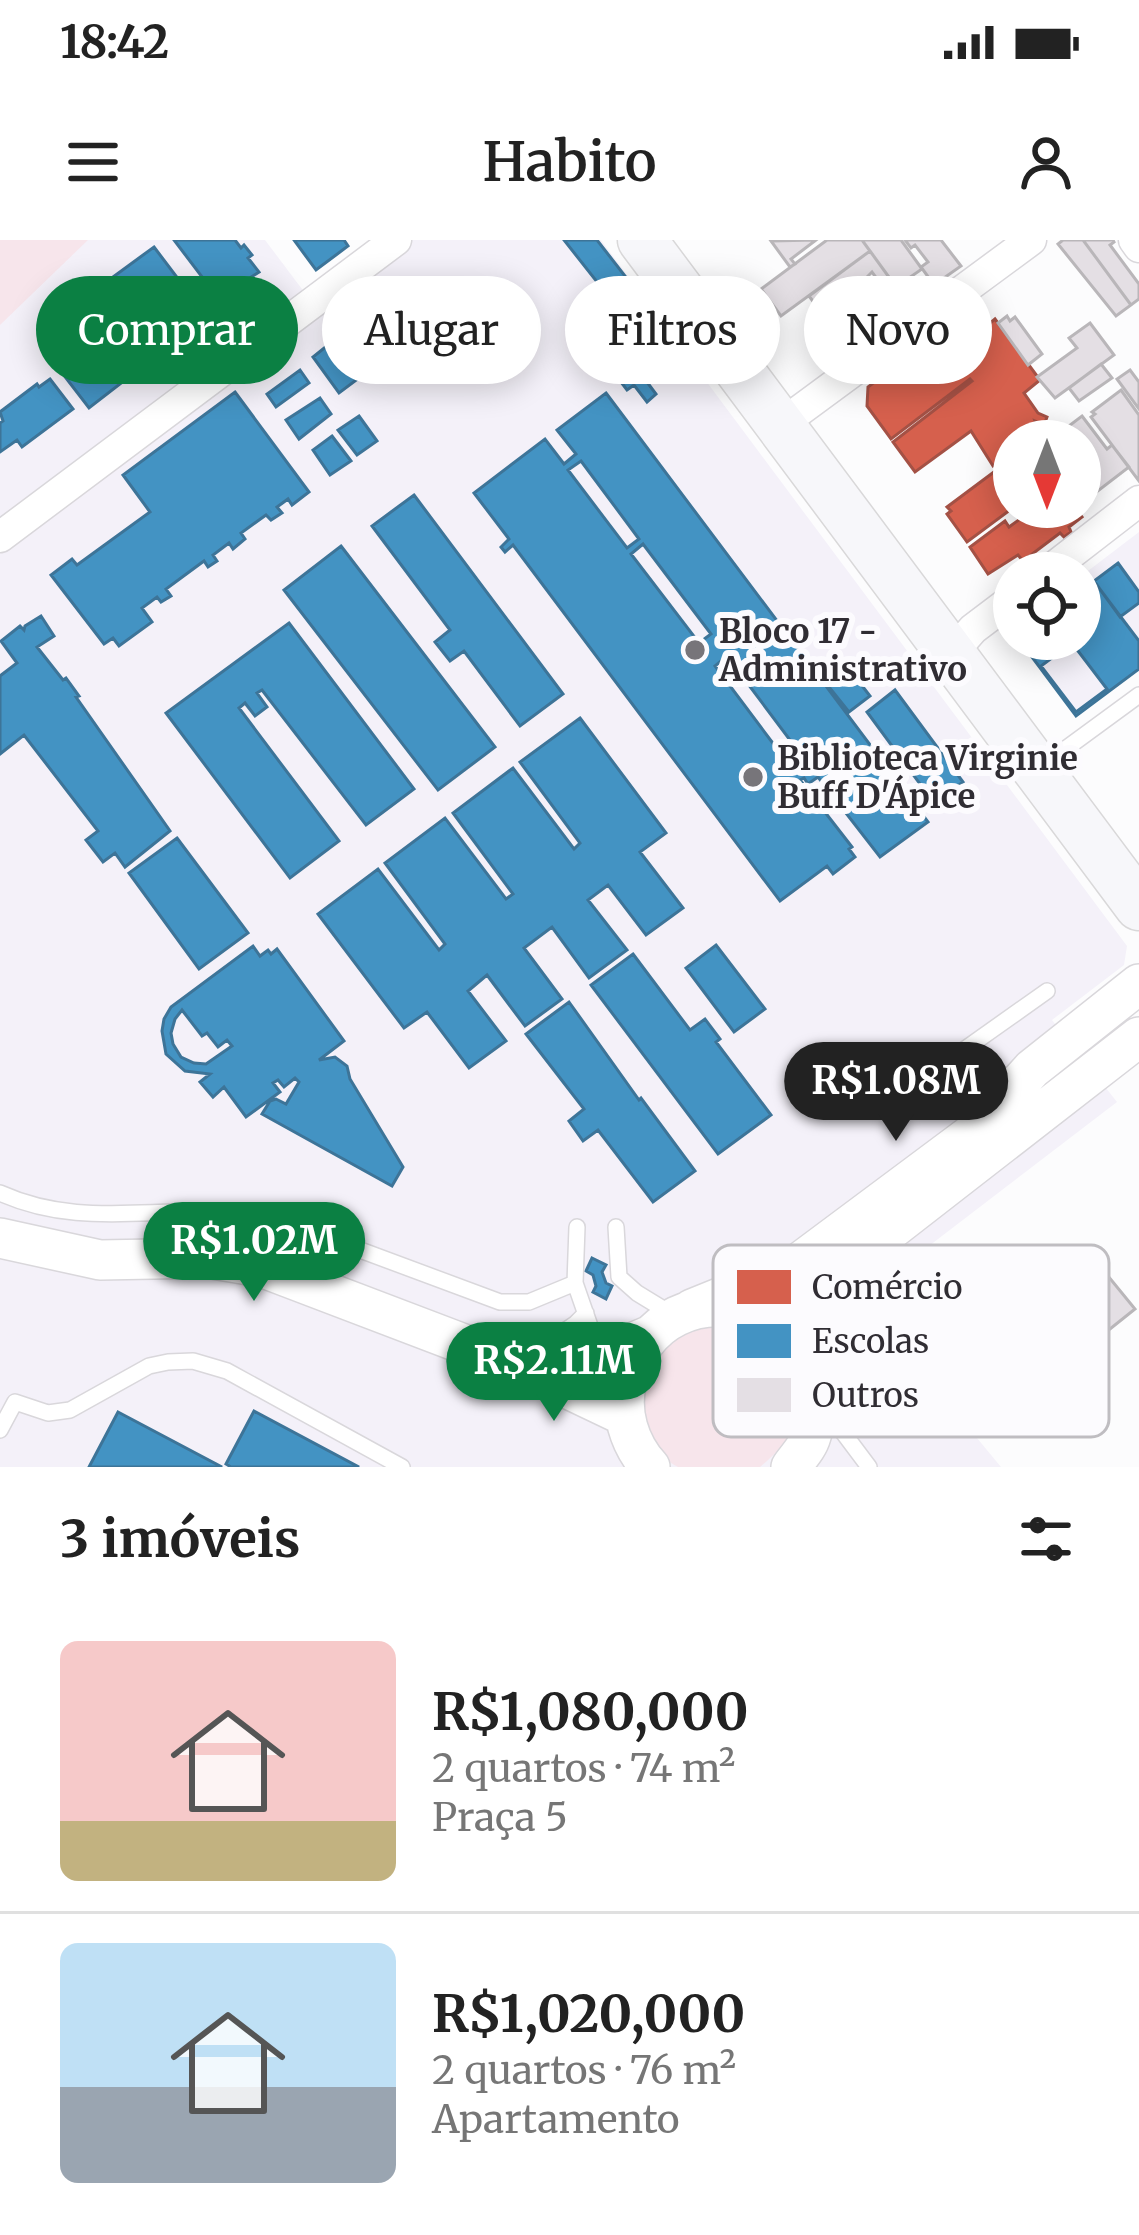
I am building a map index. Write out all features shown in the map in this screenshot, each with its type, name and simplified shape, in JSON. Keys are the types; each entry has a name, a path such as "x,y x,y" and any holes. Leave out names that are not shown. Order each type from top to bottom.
{"main road":[{"path":"642,240 794,415 962,641 1139,906"},
{"path":"684,240 794,415"},
{"path":"962,641 1064,750 1139,852"}],"street":[{"path":"0,537 396,240"},
{"path":"794,415 1031,240"},
{"path":"1134,240 1139,248"},
{"path":"1073,552 1139,501"},
{"path":"962,641 993,615"},
{"path":"823,1245 976,1131 1032,1069 1139,984"},
{"path":"871,1245 1139,1037"},
{"path":"0,1238 100,1260 207,1258 260,1267 516,1364 625,1416"},
{"path":"516,1364 563,1364 601,1357 713,1303"},
{"path":"650,1467 634,1445 625,1416 625,1387 634,1358 673,1320 713,1309"},
{"path":"791,1467 811,1437"}],"lane":[{"path":"1064,750 1139,695"},
{"path":"922,1082 1047,991"},
{"path":"0,1193 73,1214 210,1212 271,1220 510,1304 538,1300 575,1282"},
{"path":"577,1227 575,1282 625,1416"},
{"path":"616,1227 619,1276 673,1320"},
{"path":"516,1364 586,1313"},
{"path":"0,1430 15,1402 48,1413 70,1410 149,1366 193,1361 227,1371 402,1467"},
{"path":"845,1437 869,1467"}],"shaded area":[{"path":"0,240 265,240 292,276 36,276 36,384 298,384 298,284 308,297 322,286 322,384 541,384 541,276 336,276 383,240 601,240 628,276 565,276 565,384 708,384 1127,946 1124,965 1052,1020 1117,1102 930,1245 713,1245 713,1437 976,1437 1001,1467 0,1467"},
{"path":"0,240 88,240 51,276 36,276 36,290 0,325"},
{"path":"1139,532 1139,670 1076,716 1034,660 1101,660 1101,561"},
{"path":"713,1324 713,1437 787,1437 760,1467 678,1467 664,1457 646,1430 641,1397 650,1365 670,1341"}],"building: Comércio":[{"path":"995,319 1040,380 1024,393 1046,420 993,420 993,466 971,431 915,472 893,442 968,384 992,384"},
{"path":"963,384 891,439 867,406 868,387"},
{"path":"993,473 993,523 967,542 947,507"},
{"path":"996,528 1069,528 1071,532 1064,537 1060,533 1035,552 993,552 993,571 988,574 970,547"}],"building: Escolas":[{"path":"174,240 235,240 252,255 248,258 259,272 253,276 201,276"},
{"path":"294,240 344,240 348,246 316,270"},
{"path":"564,240 597,240 625,276 592,276"},
{"path":"154,247 176,276 114,276"},
{"path":"298,371 309,383 276,407 267,394 281,384 298,384"},
{"path":"37,384 54,384 73,409 22,447 17,440 0,452 0,412"},
{"path":"71,384 120,384 89,408"},
{"path":"622,384 648,384 656,394 647,402 634,385 627,390"},
{"path":"235,392 309,492 292,505 288,499 277,507 282,513 271,520 266,515 241,533 245,539 233,549 229,543 213,555 217,561 208,567 204,561 166,589 171,596 161,602 157,597 142,608 152,622 119,646 113,638 104,644 51,575 72,559 77,565 150,512 123,475"},
{"name":"Bloco 17 - Administrativo","path":"606,393 928,822 880,857 818,777 808,784 800,780 855,857 833,874 827,866 780,901 513,545 505,552 501,547 509,539 474,493 545,439 564,464 576,454 557,430","holes":["581,461 639,539 627,548 568,470","643,544 711,634 699,643 631,554","727,656 793,744 781,754 715,666"]},
{"path":"320,398 331,414 299,439 286,420"},
{"path":"359,416 377,441 357,455 338,430"},
{"path":"332,436 351,461 330,475 313,450"},
{"path":"414,495 563,694 520,726 464,651 450,661 435,642 450,630 372,526"},
{"path":"341,546 495,747 438,790 284,590"},
{"path":"1118,563 1139,592 1139,603 1120,617 1101,591 1101,576"},
{"path":"1101,591 1139,641 1139,669 1076,716 1034,660 1049,660 1041,666 1076,712 1107,689 1085,660 1101,660"},
{"path":"41,616 54,636 37,647 66,678 170,831 125,867 115,853 103,862 86,840 98,831 24,735 0,754 0,676 17,663 1,641"},
{"path":"289,623 414,789 366,825 262,690 257,693 267,707 255,716 245,703 239,708 339,841 290,878 166,713"},
{"path":"846,665 870,696 849,712 825,682"},
{"path":"895,690 963,782 934,803 867,712"},
{"path":"580,718 666,833 640,852 683,908 646,935 608,885 588,900 627,950 589,978 552,927 524,948 562,999 525,1026 487,975 468,991 506,1041 469,1068 427,1012 404,1028 318,914 378,869 439,950 445,944 385,863 445,818 506,899 513,894 453,813 513,768 574,849 580,843 520,762"},
{"path":"177,838 248,933 199,969 129,873"},
{"path":"716,945 765,1009 734,1032 686,968"},
{"path":"253,946 260,956 277,949 344,1041 319,1060 335,1057 347,1066 350,1079 403,1167 392,1186 262,1114 270,1101 286,1104 299,1082 295,1078 284,1087 278,1080 273,1083 280,1092 246,1117 224,1087 213,1097 200,1082 210,1074 185,1071 166,1054 162,1031 171,1007","holes":["182,1010 202,1036 207,1033 218,1047 227,1040 232,1046 206,1064 181,1057 171,1033"]},
{"path":"633,954 690,1030 705,1019 720,1039 716,1042 771,1115 718,1154 591,985"},
{"path":"569,1002 695,1171 653,1202 598,1130 583,1141 569,1121 584,1109 526,1034"},
{"path":"592,1258 606,1265 602,1272 612,1286 606,1299 593,1292 593,1275 586,1271"},
{"path":"254,1411 359,1467 231,1467 226,1464"},
{"path":"118,1412 222,1467 89,1467"}],"building: Outros":[{"path":"816,240 791,259 795,264 790,267 771,241"},
{"path":"827,240 862,240 870,251 836,276 804,276 804,299 781,316 779,276"},
{"path":"862,240 901,240 922,269 912,276 888,276"},
{"path":"905,240 941,240 961,266 947,276 928,276 921,267 928,262 915,245 911,248"},
{"path":"1083,240 1131,305 1116,316 1058,244"},
{"path":"1083,240 1113,240 1110,245 1139,284 1139,299 1131,305"},
{"path":"870,251 888,276 872,272 836,276"},
{"path":"1007,316 1010,321 1015,317 1042,354 1028,365 998,323"},
{"path":"1090,323 1114,355 1055,398 1037,377 1077,348 1069,338"},
{"path":"1101,364 1112,378 1079,401 1069,388"},
{"path":"1130,370 1139,382 1139,409 1117,379"},
{"path":"1121,390 1139,415 1139,481 1101,430 1101,420 1091,417"},
{"path":"1101,441 1107,449 1112,445 1129,467 1101,489"},
{"path":"1109,1277 1135,1309 1109,1330"}],"place":[{"name":"Bloco 17 - Administrativo","path":"695,650"},
{"name":"Biblioteca Virginie Buff D'Ápice","path":"753,777"}]}
